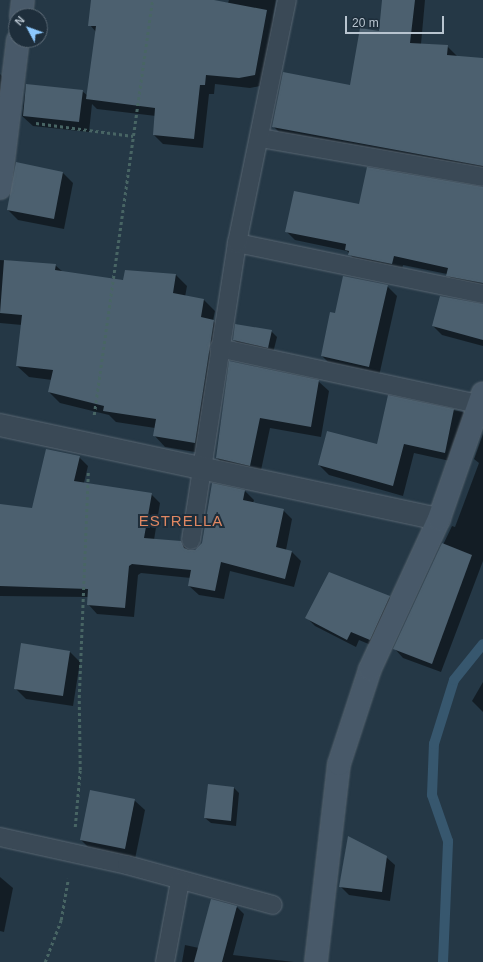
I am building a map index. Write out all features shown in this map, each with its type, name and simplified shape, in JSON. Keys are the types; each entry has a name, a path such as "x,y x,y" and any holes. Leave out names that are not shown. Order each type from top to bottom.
{"street":[{"path":"0,188 17,48"},
{"path":"316,962 339,764 370,669 439,519 481,399"},
{"path":"0,425 439,519"}],"lane":[{"path":"191,540 219,348 237,243 260,138 287,0"},
{"path":"260,138 483,177"},
{"path":"237,243 483,294"},
{"path":"219,348 481,399"},
{"path":"0,837 72,853 273,905"},
{"path":"164,962 180,881"}],"path":[{"path":"45,962 61,920 72,853 80,770 79,698 90,444 152,0"},
{"path":"8,119 133,136"}],"building":[{"path":"91,0 214,0 267,10 255,75 239,78 206,75 205,85 200,85 194,139 153,135 155,108 86,99 96,26 88,26"},
{"path":"382,0 415,0 410,43 448,45 447,55 483,58 483,166 272,127 283,72 350,85 360,28 379,31"},
{"path":"26,84 83,90 79,122 23,116"},
{"path":"16,162 63,172 54,219 7,210"},
{"path":"367,167 483,187 483,283 446,276 448,268 394,256 392,264 348,255 349,251 345,250 346,244 285,232 294,191 359,204"},
{"path":"4,260 56,264 55,270 123,280 125,270 176,274 173,293 204,299 201,317 214,320 195,443 153,436 156,419 103,411 104,406 48,392 53,370 16,366 22,315 0,313"},
{"path":"343,276 388,285 369,367 321,356 330,312 335,313"},
{"path":"440,296 483,304 483,340 432,326"},
{"path":"235,324 272,330 268,348 233,340"},
{"path":"229,361 319,380 311,427 260,418 250,466 216,458"},
{"path":"388,395 454,409 445,453 404,444 393,486 318,465 327,431 377,444"},
{"path":"46,449 80,456 74,481 152,493 144,538 181,541 184,548 189,550 195,550 202,543 212,483 245,490 243,500 284,509 276,547 292,551 285,579 221,562 215,591 188,586 191,570 132,564 129,566 125,608 87,605 88,589 0,586 0,504 32,508"},
{"path":"442,543 472,555 432,664 393,649"},
{"path":"329,572 390,596 370,640 351,632 347,640 305,618"},
{"path":"21,643 70,651 63,696 14,689"},
{"path":"208,784 234,787 231,821 204,818"},
{"path":"90,790 135,799 125,849 80,840"},
{"path":"348,836 387,856 382,892 339,887"},
{"path":"211,899 237,906 222,962 194,962"}],"waterway":[{"path":"443,962 448,841 432,795 434,744 454,680 483,644"}],"district":[{"name":"ESTRELLA","path":"181,521"}]}
